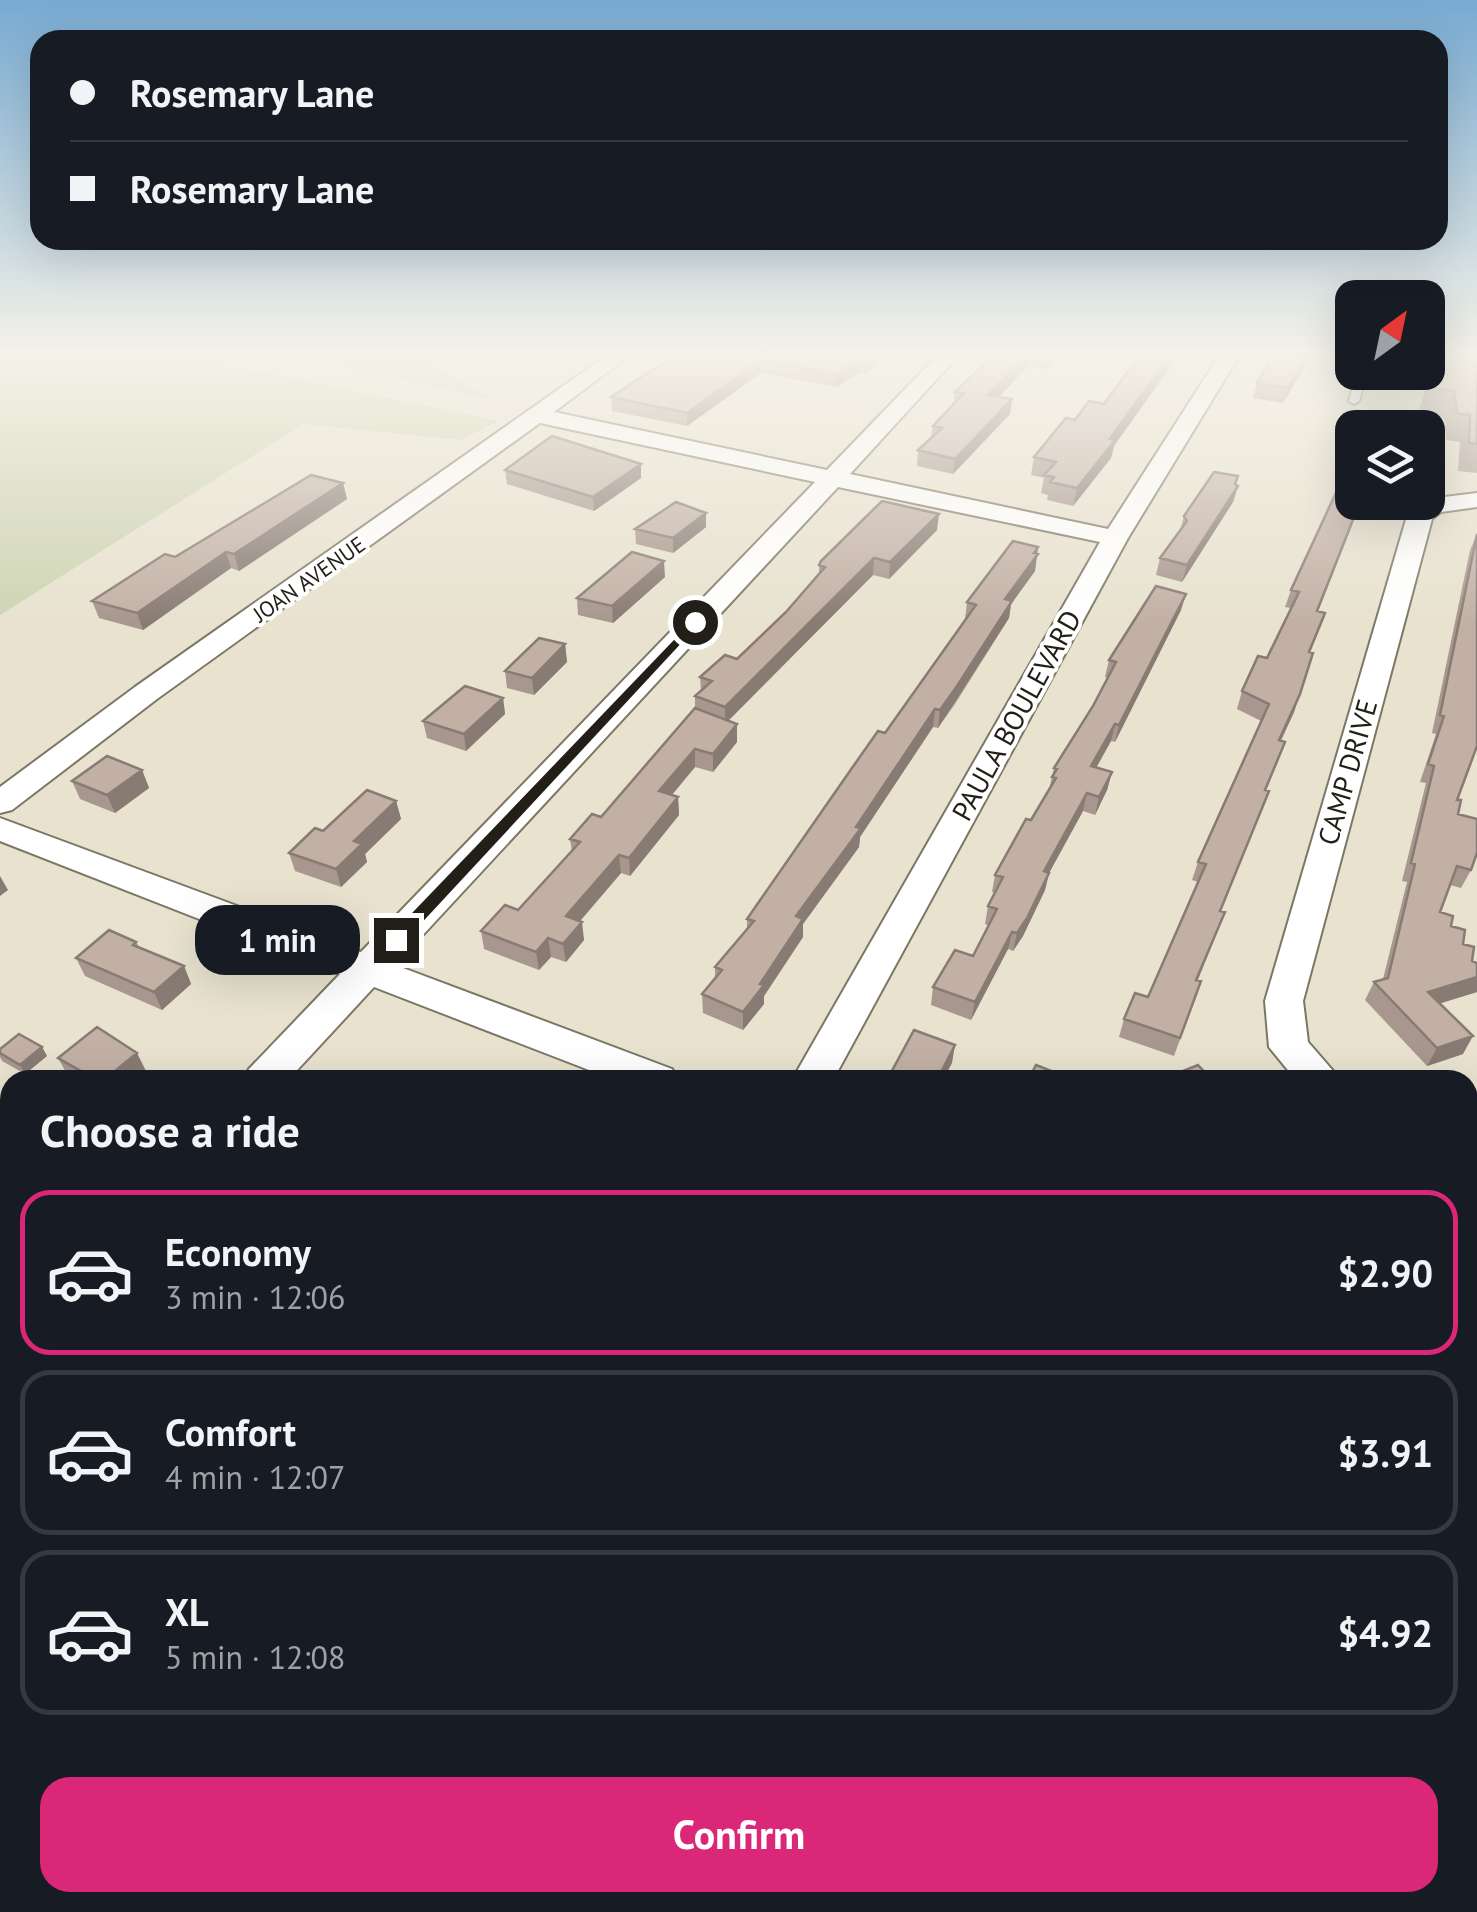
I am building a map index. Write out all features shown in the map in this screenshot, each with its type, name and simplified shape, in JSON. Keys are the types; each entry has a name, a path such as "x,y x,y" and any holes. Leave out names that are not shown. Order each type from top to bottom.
{"street":[{"name":"JOAN AVENUE","path":"0,803 146,693 494,445"},
{"path":"674,445 1114,538"},
{"path":"273,1070 862,445"},
{"name":"PAULA BOULEVARD","path":"818,1070 1114,538 1172,445"},
{"name":"CAMP DRIVE","path":"1312,1070 1290,1047 1284,1002 1320,862 1420,516 1434,505 1477,500"},
{"path":"0,830 632,1070"}],"green space":[{"path":"0,445 269,445 0,615"}],"building":[{"path":"539,445 581,445 641,464 593,497 505,470"},
{"path":"923,445 968,445 955,459 918,450"},
{"path":"1044,445 1111,445 1077,488 1050,482 1054,477 1044,475 1056,462 1034,457"},
{"path":"1214,472 1238,476 1238,486 1187,565 1160,558 1187,521 1184,516"},
{"path":"311,475 343,483 234,554 226,552 137,613 92,601 165,554 175,557"},
{"path":"1335,495 1335,520 1353,520 1317,611 1325,613 1309,652 1313,653 1300,694 1279,740 1285,742 1265,790 1269,791 1220,911 1225,912 1196,980 1201,981 1180,1038 1124,1019 1135,993 1148,997 1206,864 1198,862 1269,704 1242,691 1258,656 1267,658 1299,592 1291,590"},
{"path":"882,501 939,514 890,562 874,558 725,707 695,696 712,681 700,677 725,655 737,659 786,612 825,567 819,565 821,561"},
{"path":"676,502 706,513 673,538 635,529"},
{"path":"1477,534 1477,746 1457,800 1461,800 1458,814 1477,819 1477,853 1471,870 1457,866 1440,912 1453,916 1451,926 1465,930 1463,944 1474,947 1472,961 1477,963 1477,977 1428,992 1473,1036 1437,1048 1374,982 1388,978 1415,864 1411,863 1434,766 1428,764 1444,716 1440,715"},
{"path":"1013,541 1038,547 1034,553 1038,554 1005,599 1012,601 957,686 940,710 935,709 856,827 861,828 796,916 803,919 760,984 764,985 743,1012 702,994 722,970 715,967 754,921 747,919 878,731 885,733 976,605 967,602"},
{"path":"632,552 664,561 612,606 577,598"},
{"path":"1156,586 1186,594 1119,725 1115,724 1091,766 1112,772 1099,797 1087,793 1044,871 1049,873 1027,918 1017,933 1012,932 975,1002 933,987 955,950 973,956 997,909 988,906 1003,877 995,875 1026,819 1031,820 1056,778 1052,777 1057,769 1054,768 1116,662 1109,660"},
{"path":"539,638 565,644 532,678 505,671"},
{"path":"465,686 503,698 464,734 423,721"},
{"path":"695,708 737,724 713,754 695,749 659,791 678,797 629,858 619,855 566,916 582,922 563,944 548,938 536,952 481,931 505,905 518,910 580,842 570,839 592,814 601,817"},
{"path":"107,756 142,770 107,795 72,781"},
{"path":"367,790 396,801 354,841 362,844 336,869 289,853 315,828 323,831"},
{"path":"109,930 136,942 133,945 184,966 154,992 76,958"},
{"path":"97,1027 137,1053 116,1070 79,1070 58,1058"},
{"path":"914,1030 955,1045 942,1070 892,1070"},
{"path":"19,1034 42,1047 20,1065 0,1053"}],"route":[{"path":"396,940 695,622"}]}
